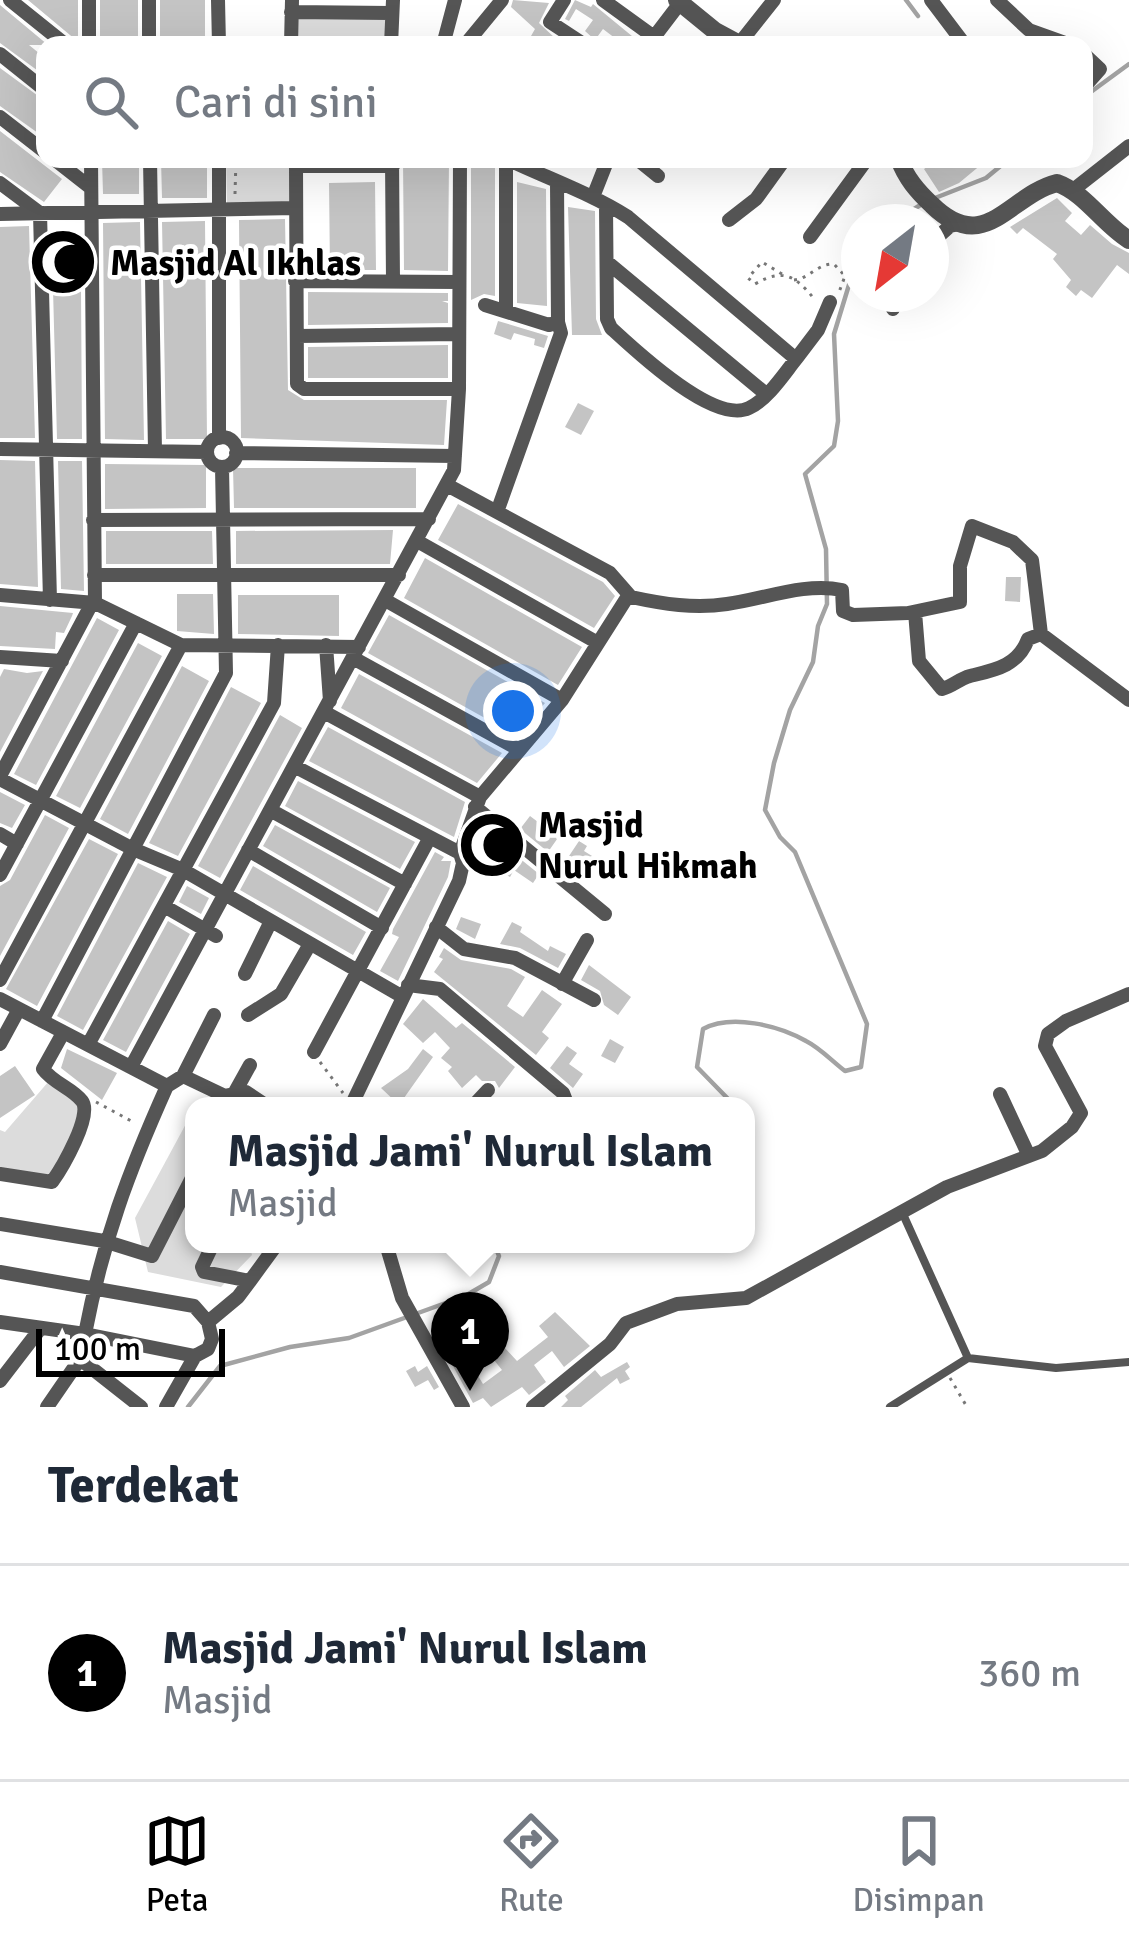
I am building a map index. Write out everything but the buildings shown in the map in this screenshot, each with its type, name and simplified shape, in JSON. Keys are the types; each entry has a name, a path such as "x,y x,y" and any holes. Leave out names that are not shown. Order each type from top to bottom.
{"street":[{"path":"10,0 56,36"},
{"path":"88,0 89,36"},
{"path":"149,0 149,36"},
{"path":"218,0 218,36"},
{"path":"445,36 454,0"},
{"path":"472,36 502,0"},
{"path":"564,0 550,22 571,36"},
{"path":"603,0 645,36"},
{"path":"747,36 774,0"},
{"path":"931,0 958,36"},
{"path":"997,0 1029,30 1046,36"},
{"path":"654,36 678,1 727,36"},
{"path":"291,6 391,7"},
{"path":"0,54 36,84"},
{"path":"0,117 36,145"},
{"path":"1073,190 1129,146"},
{"path":"65,168 91,188"},
{"path":"91,168 93,604 0,777 224,892 358,972 405,991 440,989 565,1097"},
{"path":"150,168 155,451"},
{"path":"219,438 227,208 220,168"},
{"path":"296,168 297,384 302,388 459,389"},
{"path":"393,168 393,281"},
{"path":"131,1067 210,932 224,892 447,484 455,456 459,389 460,168"},
{"path":"506,168 506,310"},
{"path":"526,168 635,222 796,359"},
{"path":"606,168 600,201 608,262 608,323 687,389 730,410 752,407 814,337 830,302"},
{"path":"648,168 658,176"},
{"path":"729,220 756,199 778,168"},
{"path":"811,237 861,168"},
{"path":"908,168 917,191 940,214 959,224"},
{"path":"497,512 558,342 557,182"},
{"path":"0,183 40,213"},
{"path":"949,227 996,220 1057,183 1073,190 1107,226 1129,240"},
{"path":"0,214 296,208"},
{"path":"40,213 50,600"},
{"path":"608,262 766,394"},
{"path":"295,281 459,282"},
{"path":"485,305 549,325 558,322"},
{"path":"297,336 459,334"},
{"path":"219,438 231,441 236,453 222,467 213,464 207,452 219,438"},
{"path":"0,449 207,452"},
{"path":"236,453 455,456"},
{"path":"42,1021 226,673 222,467"},
{"path":"447,484 610,573 628,596"},
{"path":"93,520 429,519"},
{"path":"628,596 702,607 828,588 843,592 848,614 915,612 960,602 963,549 972,526 1012,542 1032,560 1041,634 1129,700"},
{"path":"417,541 598,643"},
{"path":"94,575 399,575"},
{"path":"0,595 93,604 181,645 326,645 356,653 518,749"},
{"path":"355,1097 462,874 460,853 477,802 562,700 628,596"},
{"path":"386,600 562,700"},
{"path":"915,612 919,661 942,688 967,676 998,671 1022,652 1028,639 1041,634"},
{"path":"0,875 136,623"},
{"path":"0,980 181,645"},
{"path":"89,1043 274,703 278,645"},
{"path":"326,645 327,707"},
{"path":"2,660 62,661"},
{"path":"327,707 477,802 605,914"},
{"path":"294,766 460,853"},
{"path":"270,810 405,884"},
{"path":"0,834 17,844"},
{"path":"314,1052 429,839"},
{"path":"248,850 382,928"},
{"path":"164,907 210,932"},
{"path":"245,974 270,923"},
{"path":"436,927 464,949 515,958 594,1000"},
{"path":"562,984 587,940"},
{"path":"248,1015 280,994 310,944"},
{"path":"532,1407 610,1344 626,1323 677,1304 746,1298 947,1187 1042,1151 1081,1113 1046,1046 1048,1034 1129,994"},
{"path":"0,999 167,1085"},
{"path":"0,1044 19,1009"},
{"path":"52,1405 80,1359 104,1241 147,1130 167,1085 183,1076 214,1015"},
{"path":"0,1191 2,1174 48,1184 56,1179 82,1125 86,1114 81,1100 43,1069 63,1033"},
{"path":"235,1093 250,1065"},
{"path":"183,1076 215,1093 246,1092 254,1097"},
{"path":"481,1097 488,1090"},
{"path":"1000,1094 1029,1156"},
{"path":"0,1224 104,1241 152,1256 185,1192"},
{"path":"209,1253 202,1270 250,1281"},
{"path":"208,1322 238,1297 270,1253"},
{"path":"389,1253 406,1305 464,1407"},
{"path":"0,1272 194,1306 208,1322 212,1339 208,1349 195,1356 166,1407"},
{"path":"0,1322 195,1356"},
{"path":"0,1381 40,1329"},
{"path":"80,1359 142,1407"}],"lane":[{"path":"902,1211 968,1358"},
{"path":"890,1407 968,1358 1056,1368 1129,1363"}],"path":[{"path":"227,208 234,168"},
{"path":"782,274 767,274 755,284 748,278 762,262 794,280 816,302 830,302 845,276 838,267 824,265 794,280"},
{"path":"314,1052 345,1097"},
{"path":"81,1100 100,1103 147,1130"},
{"path":"946,1371 967,1407"}],"shaded area":[{"path":"295,17 386,18 386,36 294,36"},
{"path":"226,168 294,168 294,206 227,206"},
{"path":"49,1081 77,1102 79,1120 52,1176 0,1170 0,1130 5,1132"},
{"path":"185,1126 185,1253 252,1255 221,1287 148,1272 135,1218"}],"waterway":[{"path":"906,0 918,16"},
{"path":"1093,90 1129,64"},
{"path":"935,198 986,178 998,168"},
{"path":"726,1097 697,1067 703,1029 727,1022 768,1026 795,1035 845,1071 861,1067 867,1024 795,852 765,810 774,763 790,710 813,662 827,604 826,549 805,474 834,446 838,421 834,334 841,311"},
{"path":"188,1407 220,1366 290,1347 349,1338 465,1296 489,1282 498,1253"}],"place":[{"name":"Masjid Al Ikhlas","path":"63,262"},
{"name":"Masjid Nurul Hikmah","path":"492,845"},
{"name":"Masjid Jami' Nurul Islam","path":"470,1391"}]}
